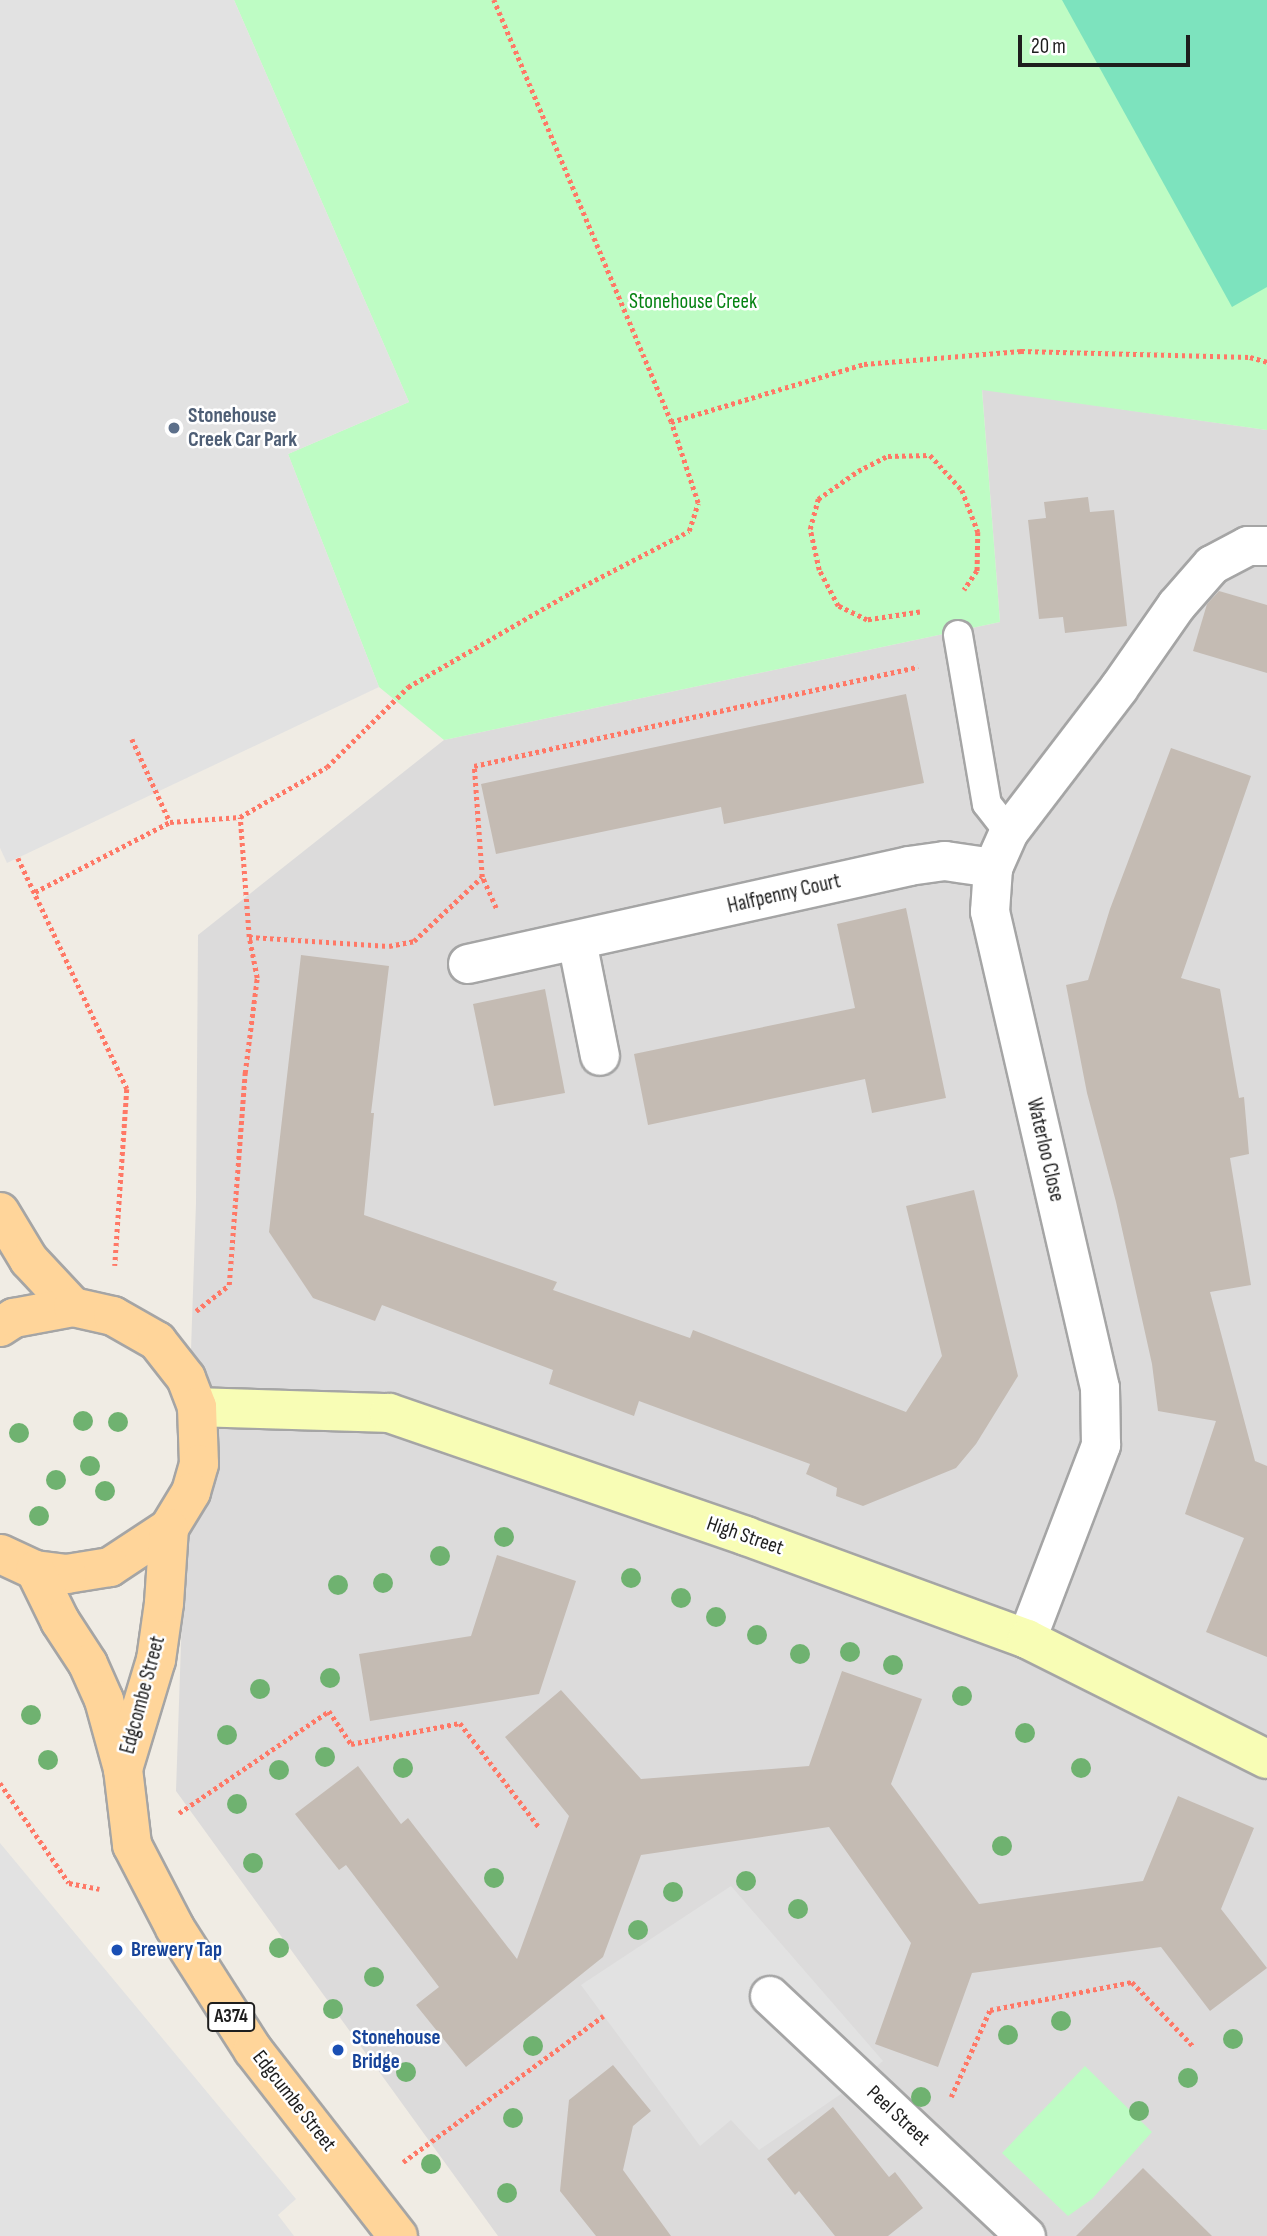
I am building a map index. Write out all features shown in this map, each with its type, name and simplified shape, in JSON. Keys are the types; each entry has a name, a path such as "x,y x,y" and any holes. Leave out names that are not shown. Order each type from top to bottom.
{"main road":[{"path":"0,1212 29,1260 73,1307"},
{"path":"0,1327 14,1318 73,1307 113,1316 157,1341 186,1378 197,1407 199,1464 191,1492 169,1528 110,1567 67,1574 11,1561"},
{"name":"Edgcombe Street","path":"124,1769 156,1660 164,1603 169,1528"},
{"name":"Edgcombe Street","path":"11,1561 60,1621 88,1664 104,1700 124,1769"},
{"name":"Edgcumbe Street","path":"124,1769 132,1845 198,1968 253,2050 398,2236"}],"street":[{"name":"Waterloo Close","path":"1027,1639 1101,1446 1100,1388 990,912 993,868 1009,832 1119,688 1177,605 1212,565 1248,545 1267,546"},
{"name":"Halfpenny Court","path":"468,964 909,866 945,861 993,868"},
{"path":"576,941 600,1056"},
{"name":"High Street","path":"197,1407 389,1413 746,1536 1027,1639 1267,1759"},
{"name":"Peel Street","path":"770,1996 1026,2236"}],"lane":[{"path":"960,646 987,804 1009,832"}],"path":[{"path":"34,892 170,822 240,817 327,766 408,687 570,593 689,531 698,503 671,422 494,0"},
{"path":"671,422 864,364 1021,351 1250,357 1267,362"},
{"path":"516,954 482,877 474,766 960,646 960,596 976,570 978,532 962,490 930,455 888,456 858,471 818,499 810,529 819,570 838,606 867,620 926,611"},
{"path":"132,739 170,822"},
{"path":"157,1341 229,1285 245,1073 257,978 249,937 240,817"},
{"path":"18,858 127,1089 113,1316"},
{"path":"249,937 389,946 414,941 482,877"},
{"path":"132,1845 329,1711 351,1744 460,1723 539,1827"},
{"path":"0,1783 69,1883 161,1902"},
{"path":"930,2146 990,2010 1132,1982 1193,2046"},
{"path":"363,2191 603,2016"}],"shaded area":[{"name":"Stonehouse Creek Car Park","path":"0,0 234,0 409,402 288,454 379,687 7,863 0,848"},
{"path":"982,389 1267,430 1267,2236 498,2236 176,1791 196,1203 198,935 444,740 1000,622"},
{"path":"0,1843 296,2199 278,2215 294,2236 0,2236"},
{"path":"731,1886 883,2061 860,2081 759,2150 731,2120 700,2146 581,1985"}],"green space":[{"name":"Stonehouse Creek","path":"234,0 1267,0 1267,430 982,390 1000,622 444,740 379,687 288,454 409,402"},
{"path":"1062,0 1267,0 1267,287 1232,307"},
{"path":"1085,2066 1152,2132 1092,2199 1068,2216 1002,2153"}],"building":[{"path":"1088,497 1090,512 1114,510 1127,626 1065,633 1063,617 1039,619 1028,520 1046,518 1044,502"},
{"path":"1219,591 1267,605 1267,673 1193,651 1207,604"},
{"path":"906,694 924,783 724,824 721,807 496,854 481,784"},
{"path":"1171,748 1251,776 1181,978 1220,989 1239,1098 1244,1097 1249,1154 1230,1158 1251,1285 1210,1292 1255,1461 1267,1466 1267,1657 1206,1632 1244,1538 1185,1514 1216,1421 1158,1411 1152,1364 1116,1202 1087,1093 1066,985 1088,980 1110,909"},
{"path":"906,908 946,1098 872,1113 865,1079 648,1125 634,1054 855,1008 837,924"},
{"path":"301,955 389,966 371,1113 374,1113 364,1215 557,1282 553,1290 690,1338 693,1330 906,1412 942,1356 906,1206 974,1190 1018,1376 976,1444 956,1468 863,1506 836,1496 837,1488 806,1474 810,1464 639,1401 634,1416 549,1384 553,1370 382,1305 375,1321 313,1298 269,1232"},
{"path":"545,989 565,1093 494,1106 473,1004"},
{"path":"497,1555 576,1581 539,1694 370,1721 359,1654 471,1636"},
{"path":"842,1671 922,1699 891,1784 979,1904 1143,1881 1178,1796 1254,1828 1221,1909 1267,1968 1210,2011 1161,1947 972,1973 938,2067 875,2044 911,1943 829,1827 641,1855 603,1957 466,2067 416,2005 439,1987 346,1865 339,1870 295,1814 358,1766 401,1824 408,1818 517,1959 569,1816 505,1737 561,1690 641,1779 809,1766"},
{"path":"613,2065 651,2111 633,2126 623,2170 671,2236 596,2236 560,2191 569,2100"},
{"path":"833,2107 889,2177 895,2172 923,2208 888,2236 835,2236 799,2191 795,2195 767,2159"},
{"path":"1143,2168 1212,2236 1076,2236"}],"place":[{"name":"Stonehouse Creek Car Park","path":"174,428"},
{"name":"Brewery Tap","path":"117,1950"},
{"name":"Stonehouse Bridge","path":"338,2050"}]}
